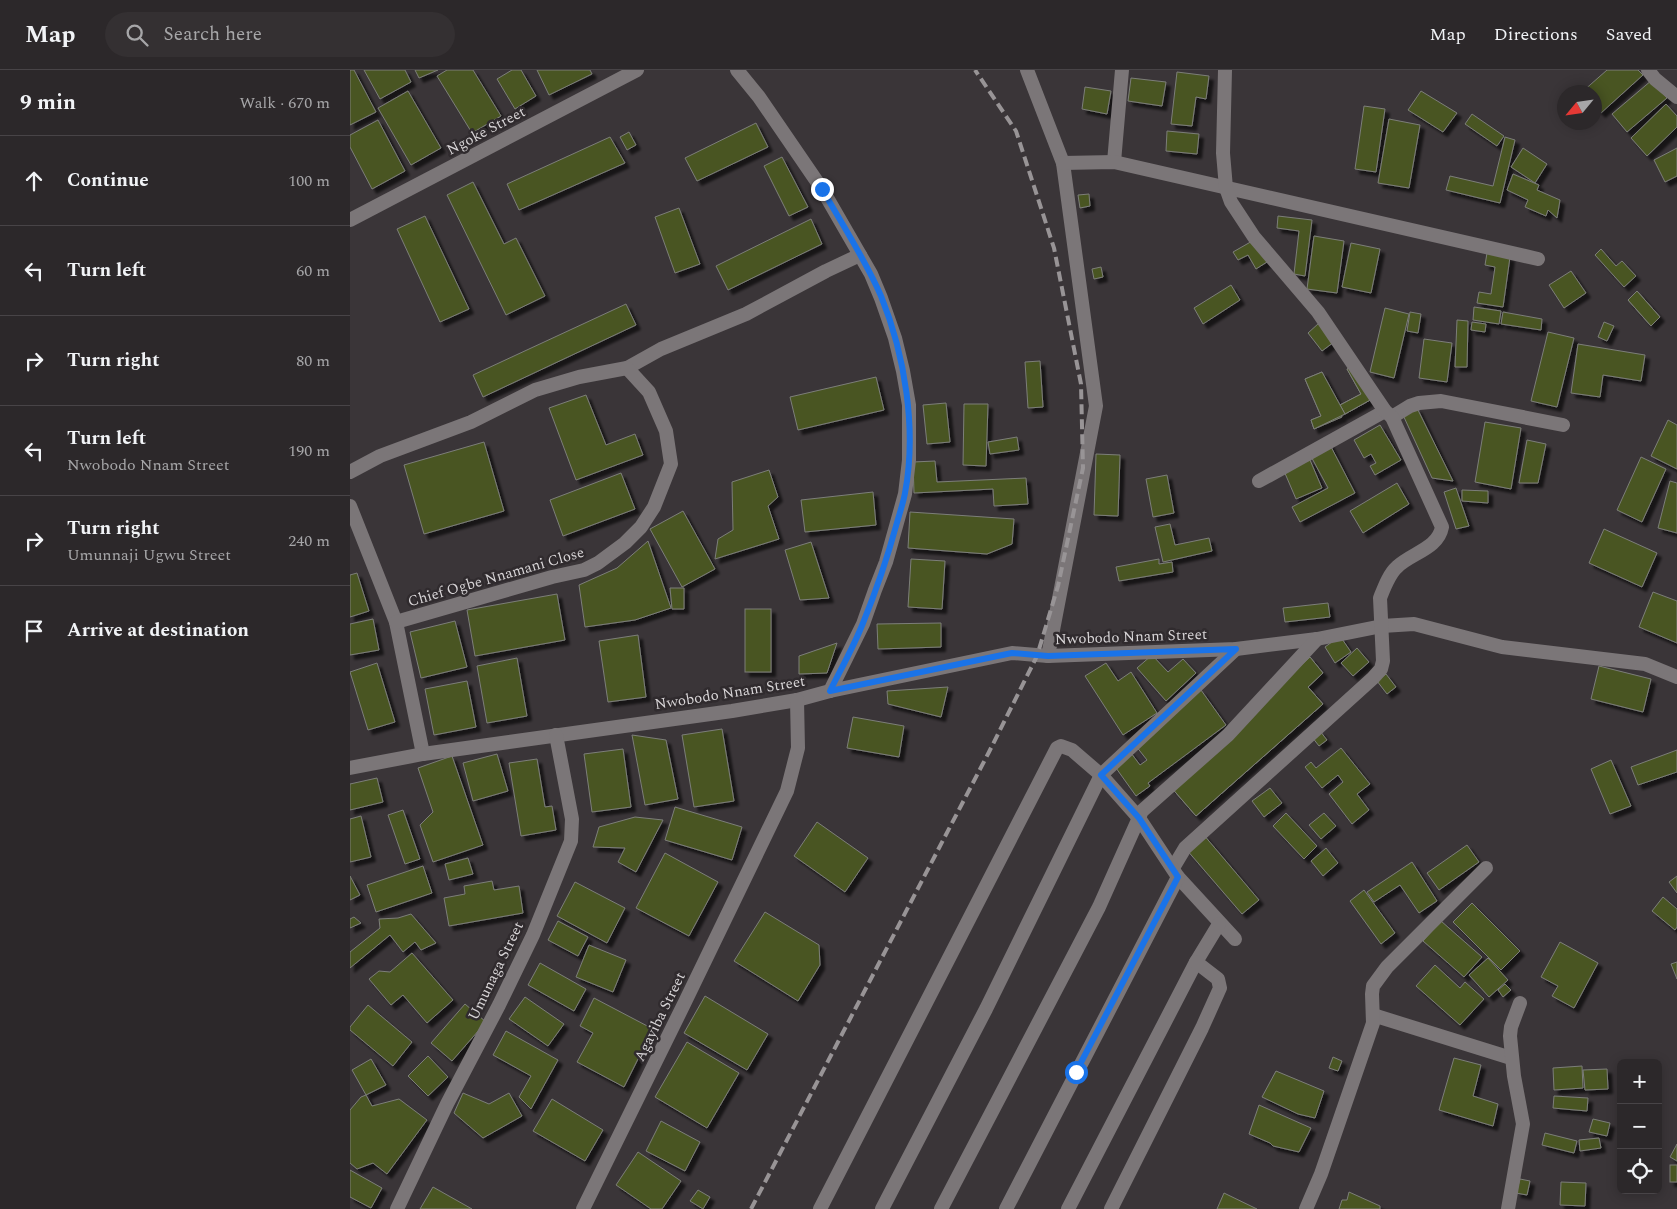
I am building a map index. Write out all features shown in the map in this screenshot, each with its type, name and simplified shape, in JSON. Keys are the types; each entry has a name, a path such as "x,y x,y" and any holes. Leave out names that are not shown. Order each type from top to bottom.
{"street":[{"name":"Ngoke Street","path":"350,220 637,70"},
{"path":"737,70 759,97 808,167 860,255 881,298 903,371 909,405 909,460 905,494 886,562 863,624 830,691"},
{"path":"1027,70 1063,163 1096,406 1048,656"},
{"path":"1114,162 1122,70"},
{"path":"1006,1209 1175,872 1185,848 1381,669 1383,661 1380,598 1394,569 1404,560 1432,545 1437,540 1442,527 1388,414 1318,312 1254,237 1231,202 1226,188 1223,153 1224,70"},
{"path":"1648,70 1655,79 1677,97"},
{"path":"1063,163 1114,162 1538,259"},
{"path":"350,472 380,456 471,422 536,390 579,378 627,368 661,349 746,314 860,255"},
{"name":"Chief Ogbe Nnamani Close","path":"396,622 552,577 584,570 598,563 625,543 654,507 670,464 666,431 649,392 627,368"},
{"path":"1259,481 1388,414 1419,403 1441,401 1562,425"},
{"path":"350,506 396,622 423,754"},
{"name":"Nwobodo Nnam Street","path":"350,768 423,754 798,700 830,691 1012,653 1048,656 1236,649 1316,639 1382,626 1414,624 1502,647 1645,664 1677,677"},
{"path":"941,1209 1099,907 1146,806 1228,735 1316,639"},
{"path":"882,1209 986,1009 1101,775 1236,649"},
{"name":"Agayiba Street","path":"583,1209 787,791 798,748 798,700"},
{"name":"Umunaga Street","path":"397,1209 446,1104 533,935 571,841 572,819 556,735"},
{"path":"820,1209 1057,748 1061,746 1072,750 1101,775 1139,818 1175,872 1219,924 1235,939"},
{"path":"1306,1209 1374,1023 1373,986 1386,967 1486,868"},
{"path":"1068,1209 1196,962 1219,924"},
{"path":"1111,1209 1198,1037 1220,988 1218,980 1196,962"},
{"path":"1508,1209 1522,1124 1511,1058 1510,1036 1511,1027 1520,1003"},
{"path":"1373,1015 1511,1058"}],"building":[{"path":"350,70 354,70 376,112 350,125"},
{"path":"364,70 405,70 411,82 380,99"},
{"path":"415,70 438,70 419,78"},
{"path":"447,70 473,70 501,116 472,133 437,76"},
{"path":"512,70 521,70 536,96 515,109 497,79"},
{"path":"537,70 590,70 592,74 549,95"},
{"path":"1607,70 1638,70 1643,75 1602,112 1602,85 1590,85"},
{"path":"1177,72 1209,76 1206,99 1196,97 1192,126 1171,124"},
{"path":"1131,78 1166,82 1162,106 1128,101"},
{"path":"1652,80 1667,98 1627,132 1612,114"},
{"path":"1085,87 1111,91 1107,114 1082,109"},
{"path":"408,91 441,148 411,165 378,108"},
{"path":"1421,91 1457,113 1443,132 1408,110"},
{"path":"1666,104 1677,116 1677,127 1647,156 1631,138"},
{"path":"1364,106 1385,109 1376,172 1355,169"},
{"path":"1472,114 1504,136 1497,146 1465,124"},
{"path":"1389,119 1420,125 1409,188 1378,183"},
{"path":"378,120 405,171 372,189 350,147 350,135"},
{"path":"756,123 768,147 697,181 685,158"},
{"path":"1167,131 1199,134 1197,154 1166,151"},
{"path":"629,132 636,145 627,150 620,137"},
{"path":"610,137 625,163 519,210 507,184"},
{"path":"1505,137 1515,140 1500,203 1446,190 1450,176 1493,186"},
{"path":"1523,148 1547,164 1535,183 1511,167"},
{"path":"1677,148 1677,176 1665,182 1654,160"},
{"path":"782,157 808,207 789,216 764,166"},
{"path":"1513,174 1539,185 1537,190 1560,200 1557,218 1548,210 1546,216 1525,207 1528,200 1507,190"},
{"path":"473,182 504,244 516,238 545,296 506,315 447,195"},
{"path":"1089,194 1090,206 1080,208 1078,195"},
{"path":"679,208 700,264 675,273 655,217"},
{"path":"425,216 469,309 440,322 397,229"},
{"path":"1278,216 1312,220 1305,276 1294,274 1299,231 1277,228"},
{"path":"811,219 822,244 728,290 716,266"},
{"path":"1314,236 1344,241 1337,293 1307,289"},
{"path":"1254,240 1267,262 1256,269 1248,255 1238,260 1233,252"},
{"path":"1351,243 1380,249 1371,293 1342,287"},
{"path":"1601,249 1616,266 1622,261 1636,276 1624,287 1595,255"},
{"path":"1487,253 1510,257 1503,307 1477,303 1479,292 1491,294 1495,267 1485,265"},
{"path":"1101,267 1103,277 1094,279 1092,269"},
{"path":"1571,271 1586,293 1564,308 1549,285"},
{"path":"1231,285 1240,300 1203,324 1194,308"},
{"path":"1637,291 1660,317 1651,326 1628,300"},
{"path":"1637,291 1660,317 1651,326 1628,300"},
{"path":"626,304 636,325 483,397 473,375"},
{"path":"1474,307 1501,311 1499,324 1473,320"},
{"path":"1385,308 1409,314 1394,378 1370,372"},
{"path":"1410,312 1421,314 1418,333 1407,331"},
{"path":"1503,312 1542,319 1541,330 1501,324"},
{"path":"1457,320 1468,321 1467,367 1455,367"},
{"path":"1472,322 1486,324 1485,332 1471,330"},
{"path":"1604,322 1614,326 1607,341 1598,337"},
{"path":"1319,323 1334,342 1322,351 1308,333"},
{"path":"1548,332 1574,338 1557,407 1531,401"},
{"path":"1424,339 1452,343 1447,382 1419,378"},
{"path":"1578,344 1645,355 1641,381 1603,375 1600,397 1571,393"},
{"path":"1040,361 1043,407 1028,408 1025,362"},
{"path":"1354,366 1372,399 1345,414 1340,405 1361,394 1347,369"},
{"path":"1354,366 1372,399 1345,414 1340,405 1361,394 1347,369"},
{"path":"1322,372 1342,417 1314,429 1311,420 1321,416 1305,379"},
{"path":"1322,372 1345,414 1314,429 1311,420 1321,416 1305,379"},
{"path":"876,377 884,410 798,430 790,397"},
{"path":"586,395 606,445 635,434 643,455 576,480 549,408"},
{"path":"946,403 950,442 927,444 923,405"},
{"path":"964,404 988,404 986,466 963,465"},
{"path":"1417,408 1453,481 1432,478 1403,415"},
{"path":"1668,420 1677,425 1677,469 1651,456"},
{"path":"1485,422 1521,428 1511,489 1475,482"},
{"path":"1380,425 1401,460 1375,475 1370,466 1376,463 1371,454 1364,458 1354,440"},
{"path":"1017,437 1019,450 990,454 988,442"},
{"path":"1327,439 1355,493 1300,522 1292,507 1328,488 1307,449"},
{"path":"1527,440 1546,444 1538,483 1519,483"},
{"path":"484,442 504,511 424,534 404,465"},
{"path":"1096,454 1120,455 1118,516 1094,515"},
{"path":"1641,457 1666,469 1642,522 1617,510"},
{"path":"1310,460 1322,488 1296,499 1284,471"},
{"path":"935,461 937,482 1026,478 1028,504 994,506 993,489 914,493 913,462"},
{"path":"769,470 778,497 768,506 779,539 715,559 718,539 733,530 732,482"},
{"path":"621,473 635,509 563,536 550,500"},
{"path":"1167,475 1174,513 1153,517 1146,479"},
{"path":"1670,481 1677,483 1677,533 1658,528"},
{"path":"1397,483 1409,504 1363,533 1350,511"},
{"path":"1456,488 1469,526 1456,529 1444,492"},
{"path":"1462,490 1488,491 1488,503 1462,501"},
{"path":"873,492 876,525 805,532 801,500"},
{"path":"683,511 715,569 682,587 650,529"},
{"path":"910,512 1014,519 1012,544 987,554 908,548"},
{"path":"1170,524 1175,545 1209,538 1212,551 1163,562 1155,527"},
{"path":"1604,529 1657,553 1642,587 1589,563"},
{"path":"648,541 671,608 635,620 585,627 579,585 617,568"},
{"path":"811,542 829,598 800,600 785,550"},
{"path":"911,559 945,561 942,609 908,607"},
{"path":"1159,559 1159,564 1172,562 1173,572 1119,581 1116,567"},
{"path":"357,573 369,611 350,617 350,575"},
{"path":"670,588 684,588 684,609 672,609"},
{"path":"1653,592 1677,601 1677,643 1639,627"},
{"path":"557,594 565,640 475,656 467,610"},
{"path":"1328,603 1330,617 1285,622 1283,608"},
{"path":"745,609 771,609 771,672 745,672"},
{"path":"373,619 379,650 350,655 350,624"},
{"path":"455,621 467,667 421,678 410,632"},
{"path":"941,623 941,647 878,649 877,624"},
{"path":"638,635 646,697 608,702 599,641"},
{"path":"1340,636 1351,652 1335,663 1325,647"},
{"path":"837,643 827,673 799,674 799,656"},
{"path":"1357,648 1369,662 1353,676 1341,663"},
{"path":"1152,655 1168,672 1183,659 1196,673 1166,701 1137,668"},
{"path":"1310,657 1323,673 1308,687 1323,704 1196,816 1170,786 1248,711"},
{"path":"1310,657 1323,673 1308,687 1323,704 1196,816 1170,786"},
{"path":"517,658 527,716 487,723 477,666"},
{"path":"377,663 395,722 368,730 350,672"},
{"path":"1106,663 1118,681 1131,672 1157,713 1123,735 1085,676"},
{"path":"1599,666 1651,679 1643,712 1591,699"},
{"path":"1386,674 1396,687 1387,694 1377,681"},
{"path":"467,681 476,727 434,735 425,689"},
{"path":"948,687 941,717 888,704 887,691"},
{"path":"1201,690 1226,725 1148,783 1150,786 1136,796 1111,761 1128,749 1140,765 1147,760 1132,741"},
{"path":"853,717 904,726 899,757 847,748"},
{"path":"722,729 734,801 694,807 682,735"},
{"path":"1320,731 1327,740 1319,746 1312,737"},
{"path":"632,735 666,740 678,799 645,805"},
{"path":"1341,748 1370,784 1357,794 1369,810 1352,824 1329,794 1343,782 1338,775 1322,788 1305,767 1311,762 1316,768"},
{"path":"623,749 631,807 592,812 584,754"},
{"path":"1677,750 1677,772 1638,785 1631,767"},
{"path":"497,754 508,791 473,801 463,763"},
{"path":"452,756 483,845 433,862 420,825 433,812 418,768"},
{"path":"537,759 545,807 552,806 556,830 521,836 509,763"},
{"path":"1611,760 1631,806 1610,814 1591,769"},
{"path":"377,778 383,802 350,810 350,784"},
{"path":"1270,788 1282,803 1264,817 1252,801"},
{"path":"675,807 742,827 732,860 665,840"},
{"path":"403,810 420,859 405,864 388,815"},
{"path":"1286,813 1317,846 1304,859 1273,826"},
{"path":"1324,813 1336,826 1321,839 1309,825"},
{"path":"361,816 371,857 350,862 350,819"},
{"path":"635,817 663,820 636,872 618,862 625,848 593,847 599,827"},
{"path":"817,822 868,858 845,892 794,856"},
{"path":"1203,834 1259,900 1242,914 1186,849"},
{"path":"1467,845 1479,862 1439,890 1427,873"},
{"path":"1326,848 1338,863 1323,876 1311,861"},
{"path":"665,853 718,882 689,936 636,908"},
{"path":"468,858 473,874 449,880 445,864"},
{"path":"1412,862 1437,901 1419,913 1400,885 1374,902 1367,892"},
{"path":"423,866 432,893 376,912 367,885"},
{"path":"350,876 360,895 350,900"},
{"path":"1677,876 1677,893 1669,882"},
{"path":"492,881 494,890 519,886 523,913 449,926 444,898 465,894 464,886"},
{"path":"575,882 625,908 607,943 557,916"},
{"path":"1364,890 1395,933 1381,944 1350,901"},
{"path":"1663,897 1677,909 1677,927 1675,930 1652,911"},
{"path":"1472,903 1520,951 1501,970 1453,922"},
{"path":"765,912 819,945 820,965 798,1001 734,961"},
{"path":"411,914 436,943 421,950 415,942 403,952 390,935 350,968 350,952 380,928 379,919 398,918"},
{"path":"354,917 361,923 350,928 350,919"},
{"path":"558,921 588,937 578,956 548,940"},
{"path":"1441,921 1482,957 1464,977 1423,941"},
{"path":"1560,942 1598,963 1574,1008 1552,996 1558,986 1541,977"},
{"path":"589,945 626,960 613,992 576,977"},
{"path":"412,953 453,1000 427,1023 403,995 391,1005 369,979 379,971 390,972"},
{"path":"1488,958 1508,980 1489,997 1469,975"},
{"path":"1677,962 1677,979 1671,964"},
{"path":"540,963 586,989 574,1011 528,985"},
{"path":"1435,965 1460,988 1465,982 1484,999 1460,1025 1416,986"},
{"path":"1505,984 1511,990 1503,997 1498,990"},
{"path":"705,996 768,1034 747,1070 684,1033"},
{"path":"525,997 564,1024 548,1046 509,1019"},
{"path":"594,998 653,1029 624,1087 577,1062 593,1033 580,1026"},
{"path":"465,1004 486,1022 452,1061 431,1043"},
{"path":"368,1005 412,1042 393,1066 350,1030 350,1027"},
{"path":"506,1031 558,1060 531,1109 519,1097 531,1076 493,1055"},
{"path":"687,1042 739,1073 707,1128 655,1097"},
{"path":"428,1056 448,1077 428,1096 408,1076"},
{"path":"1333,1057 1342,1061 1338,1071 1329,1068"},
{"path":"1454,1058 1481,1065 1473,1096 1498,1104 1493,1126 1439,1110"},
{"path":"371,1059 386,1085 366,1095 352,1070"},
{"path":"1582,1066 1583,1088 1554,1090 1553,1068"},
{"path":"1607,1069 1608,1089 1585,1090 1583,1070"},
{"path":"1276,1071 1324,1091 1315,1118 1298,1114 1262,1097"},
{"path":"463,1093 489,1104 509,1093 522,1116 483,1138 454,1113"},
{"path":"366,1095 372,1106 399,1099 427,1120 387,1174 373,1163 357,1169 350,1163 350,1110 361,1097"},
{"path":"1554,1096 1588,1098 1587,1111 1553,1108"},
{"path":"552,1099 603,1130 585,1161 533,1131"},
{"path":"1259,1105 1311,1128 1299,1152 1273,1146 1249,1134"},
{"path":"1593,1119 1610,1123 1607,1136 1589,1132"},
{"path":"661,1121 700,1142 685,1171 646,1151"},
{"path":"1545,1133 1577,1141 1574,1153 1542,1145"},
{"path":"1599,1138 1601,1148 1580,1151 1579,1140"},
{"path":"1677,1144 1677,1161 1670,1157"},
{"path":"638,1152 681,1181 662,1209 651,1209 616,1185"},
{"path":"1670,1165 1677,1165 1677,1182 1670,1182"},
{"path":"350,1170 382,1188 371,1208 350,1197"},
{"path":"1520,1179 1530,1181 1527,1195 1516,1193"},
{"path":"1561,1182 1586,1183 1585,1206 1560,1205"},
{"path":"433,1187 472,1209 420,1209"},
{"path":"698,1190 710,1197 703,1209 690,1201"},
{"path":"1349,1192 1380,1206 1380,1209 1339,1209 1342,1200 1347,1200"},
{"path":"1224,1193 1257,1209 1217,1209"}],"railway":[{"path":"751,1209 1037,656 1058,586 1083,468 1081,384 1054,248 1016,131 975,70"}],"route":[{"path":"822,189 871,274 881,298 903,371 909,405 909,460 905,494 886,562 863,624 830,691 1012,653 1048,656 1236,649 1101,775 1139,818 1178,877 1076,1072"}]}
